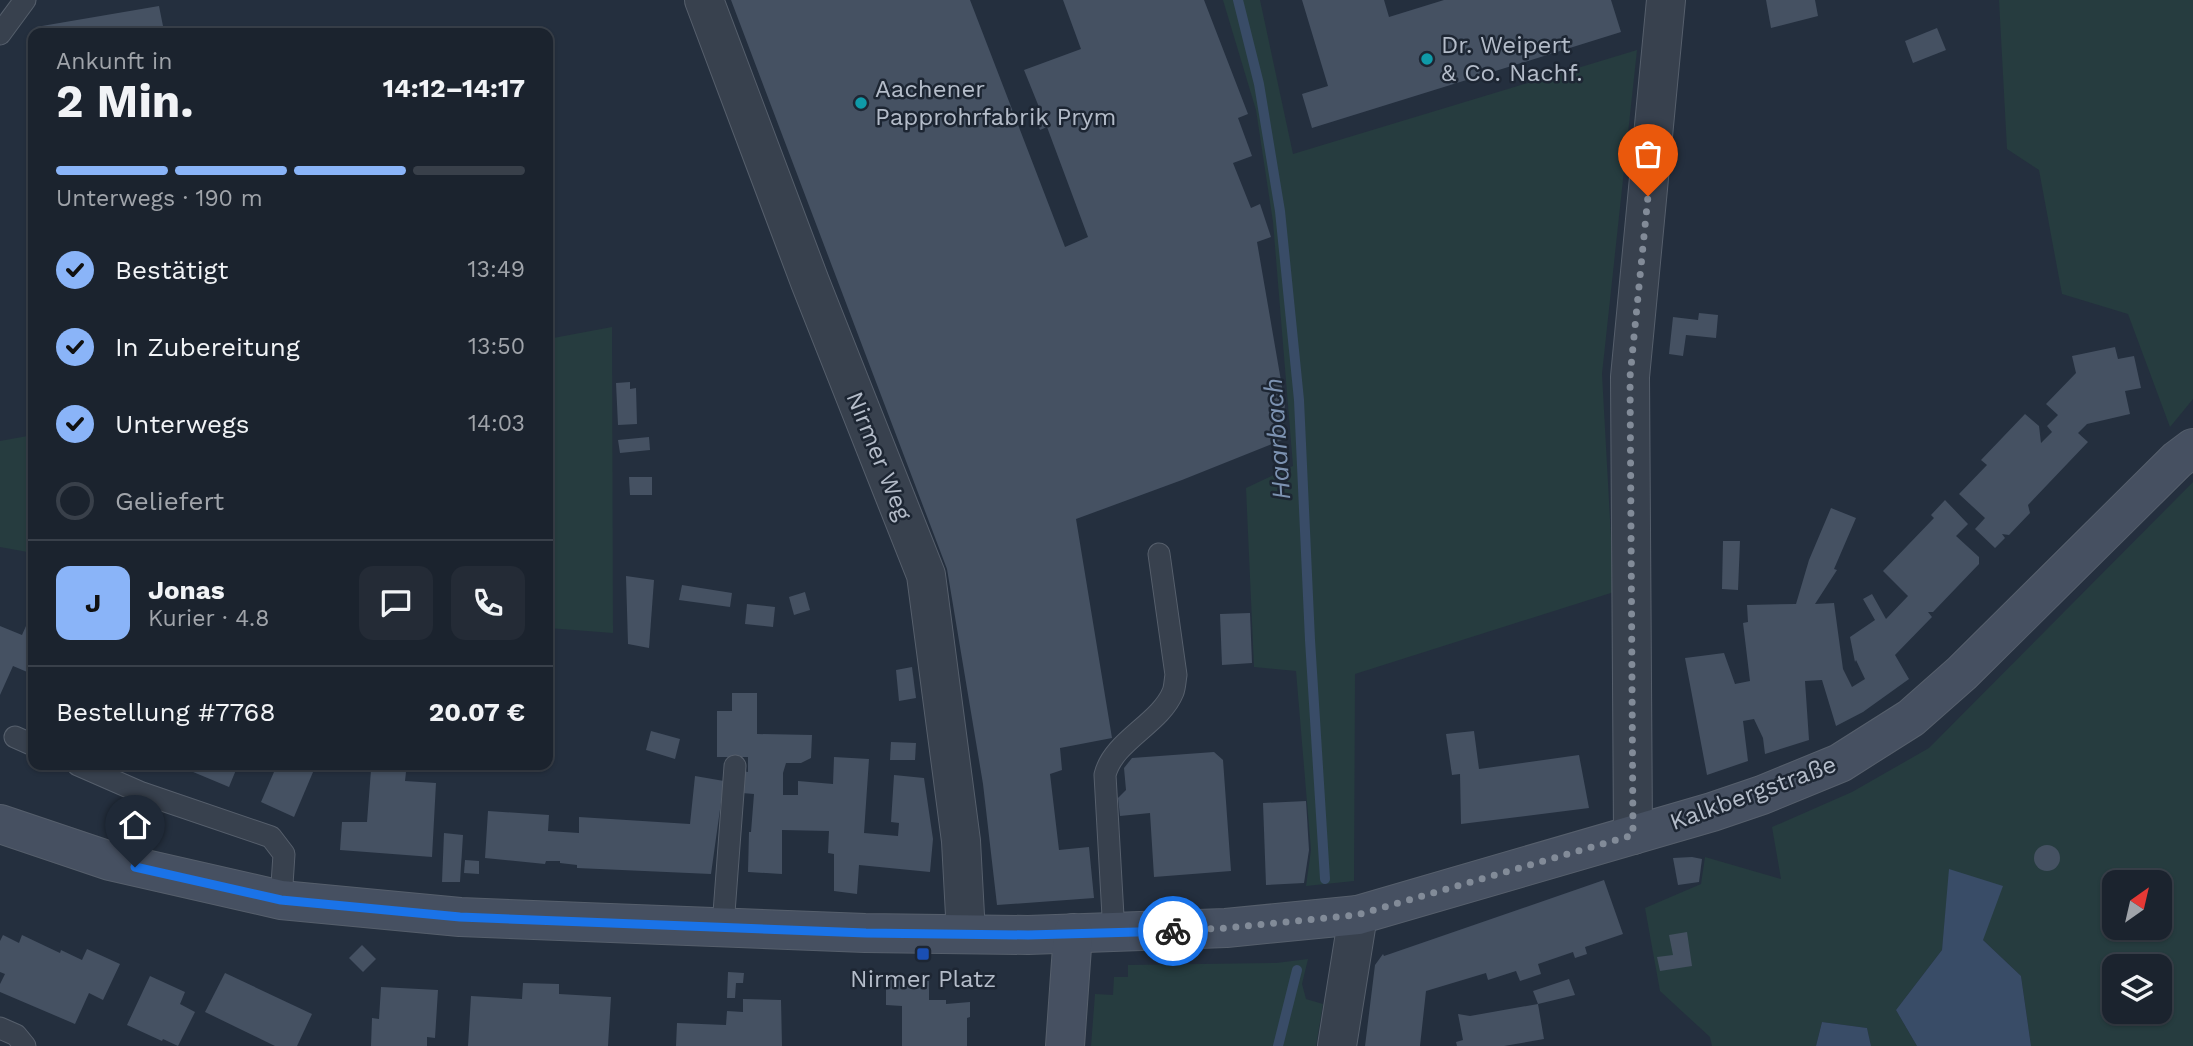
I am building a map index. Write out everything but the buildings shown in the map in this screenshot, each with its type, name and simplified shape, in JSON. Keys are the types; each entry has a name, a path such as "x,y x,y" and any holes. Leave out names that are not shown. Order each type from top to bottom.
{"street":[{"name":"Nirmer Weg","path":"704,0 815,295 926,575 961,841 966,934"},
{"path":"1633,835 1630,377 1666,0"},
{"name":"Kalkbergstraße","path":"0,824 110,861 281,900 460,917 866,933 1114,934 1226,928 1357,915 1762,795 1840,763 1911,718 1962,673 2177,460 2193,448"},
{"path":"1337,1046 1357,915"},
{"path":"1065,1046 1073,933"}],"lane":[{"path":"0,34 25,0"},
{"path":"1114,934 1105,775 1114,756 1156,714 1173,692 1175,675 1159,554"},
{"path":"723,926 736,766"},
{"path":"89,770 142,793 271,837 284,854 281,900"},
{"path":"0,1028 16,1035 25,1046"}],"green space":[{"path":"1223,0 1260,0 1293,154 1637,50 1602,374 1614,592 1355,674 1354,881 1306,886 1311,850 1296,671 1254,667 1246,488 1293,466 1273,222 1256,110"},
{"path":"1999,0 2193,0 2193,399 2170,427 2128,314 2062,294 2039,170 2007,149"},
{"path":"612,327 613,633 553,628 553,338"},
{"path":"28,436 28,552 0,547 0,441"},
{"path":"2193,482 2193,1046 2031,1046 2021,976 1983,940 1950,870 1942,950 1896,1010 1917,1046 1871,1046 1867,1028 1822,1022 1816,1046 1712,1046 1710,1037 1660,991 1645,908 1701,884 1705,857 1781,879 1772,827 1852,792 1929,748"},
{"path":"1308,959 1302,984 1306,999 1323,1004 1316,1046 1091,1046 1095,994 1113,995 1114,977 1128,977 1128,965 1276,963"}],"water":[{"path":"1949,869 2003,886 1983,940 2021,976 2031,1046 1917,1046 1896,1010 1942,950"},
{"path":"1822,1022 1867,1028 1871,1046 1816,1046"}],"waterway":[{"name":"Haarbach","path":"1238,0 1259,84 1280,211 1299,400 1325,879"},
{"name":"Haarbach","path":"1278,1046 1297,970"}],"way so far":[{"path":"1173,931 1357,915 1633,835 1630,377 1648,196"}],"place":[{"name":"Dr. Weipert & Co. Nachf.","path":"1427,59"},
{"name":"Aachener Papprohrfabrik Prym","path":"861,103"},
{"name":"Nirmer Platz","path":"923,954"}],"route":[{"path":"135,867 281,900 460,917 866,933 1028,935 1173,931"}]}
